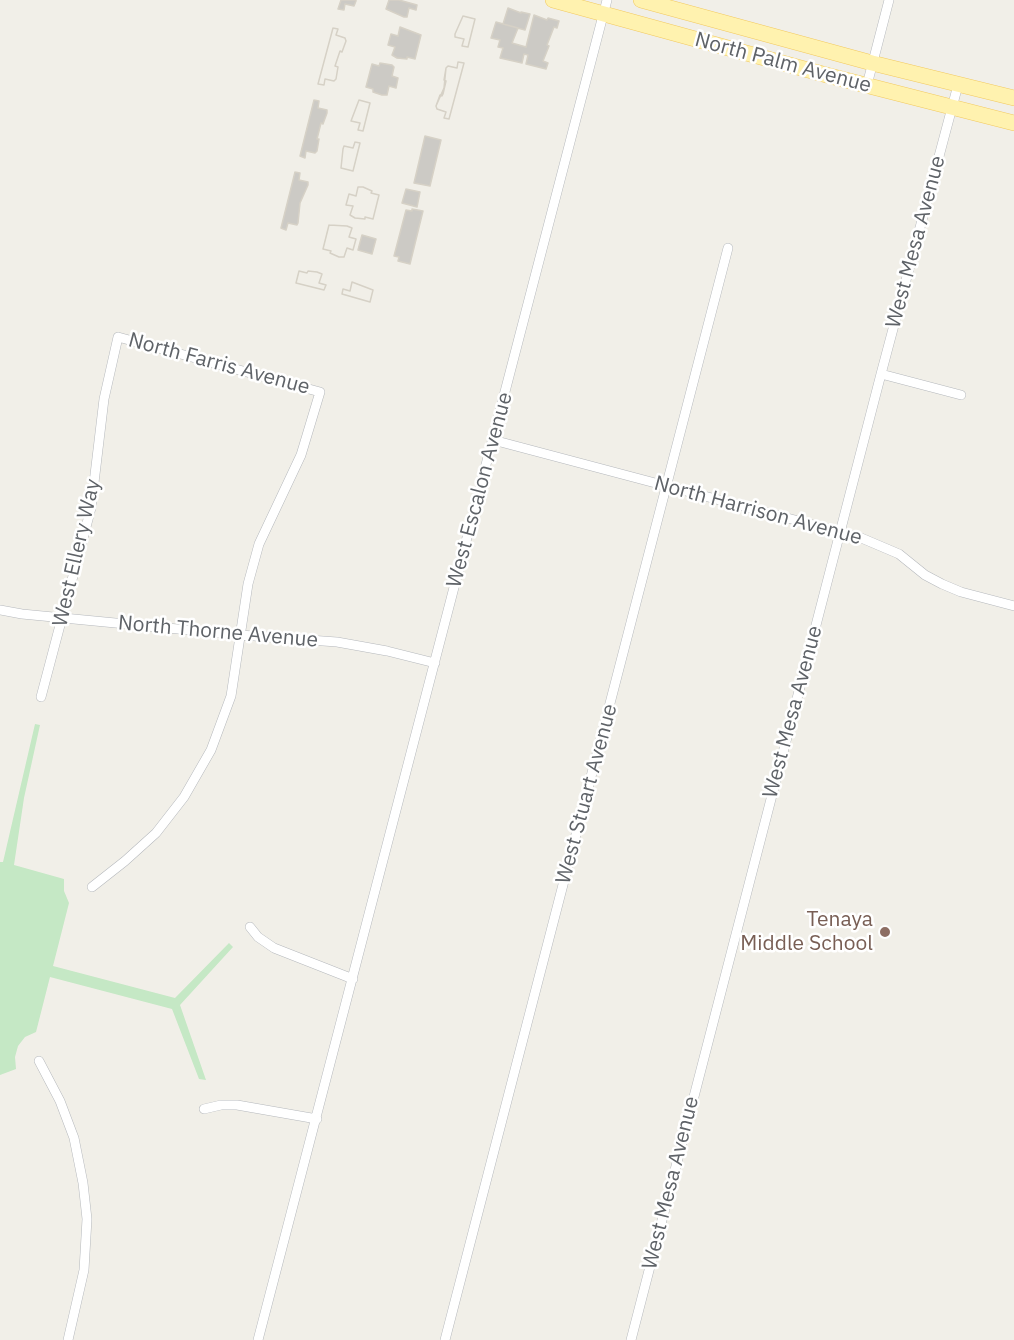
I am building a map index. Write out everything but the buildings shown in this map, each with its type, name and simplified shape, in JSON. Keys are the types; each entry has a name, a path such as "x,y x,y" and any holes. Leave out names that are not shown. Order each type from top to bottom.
{"main road":[{"name":"North Palm Avenue","path":"553,0 606,7 867,85 1014,123"},
{"name":"North Palm Avenue","path":"641,0 873,63 1014,98"}],"street":[{"path":"867,85 889,0"},
{"name":"West Escalon Avenue","path":"258,1340 606,7"},
{"name":"West Mesa Avenue","path":"631,1340 958,85"},
{"name":"West Stuart Avenue","path":"445,1340 728,248"},
{"name":"North Farris Avenue","path":"118,337 320,392 300,454 259,544 248,584 240,635"},
{"name":"West Ellery Way","path":"41,697 91,508 104,399 118,337"},
{"path":"881,374 961,395"},
{"name":"North Harrison Avenue","path":"493,440 875,543 899,554 925,575 942,584 961,592 1014,606"},
{"name":"North Thorne Avenue","path":"0,610 240,635 337,642 435,663"},
{"path":"92,887 156,833 184,797 211,750 231,696 240,635"},
{"path":"250,927 258,937 274,948 353,980"},
{"path":"39,1061 60,1101 74,1138 86,1210 84,1270 68,1340"},
{"path":"204,1109 221,1105 237,1105 317,1119"}],"green space":[{"path":"35,724 40,725 24,798 14,865 64,879 64,891 69,903 53,966 175,998 229,943 233,947 180,1005 206,1080 199,1079 172,1009 50,977 36,1032 25,1037 18,1046 15,1057 16,1069 0,1075 0,862 3,862"}],"place":[{"name":"Tenaya Middle School","path":"885,932"}]}
